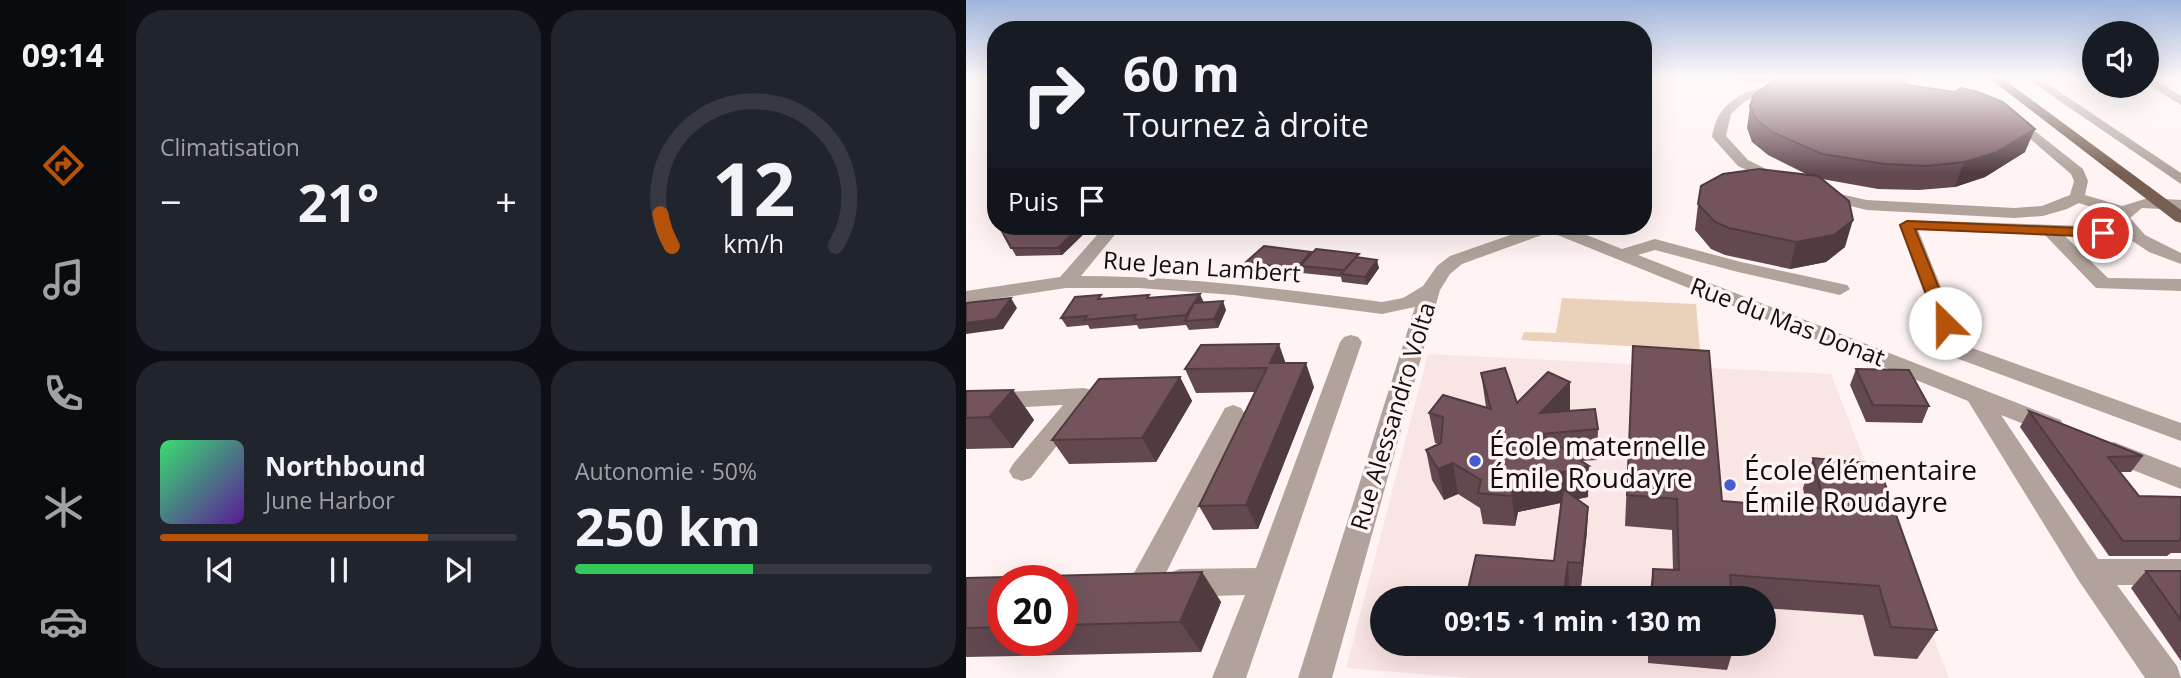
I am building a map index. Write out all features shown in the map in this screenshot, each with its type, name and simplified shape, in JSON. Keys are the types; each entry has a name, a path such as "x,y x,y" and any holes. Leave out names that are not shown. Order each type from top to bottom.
{"main road":[{"path":"2037,110 2181,218"}],"street":[{"path":"1729,110 1721,117 1718,137 1743,163 1799,189 1867,205 2014,213 2043,211 2061,206 2077,197 2081,181 2078,172 2003,110"},
{"path":"2078,110 2181,180"},
{"path":"2077,197 2124,212 2144,204 2181,205"},
{"path":"2124,212 2122,218 2132,233 2181,259"},
{"path":"2132,233 1907,225 1952,340 1964,353 2181,432"},
{"path":"2050,230 2103,284 2181,285"},
{"path":"1066,282 1106,235"},
{"name":"Rue Alessandro Volta","path":"1315,678 1430,290 1443,270 1456,260 1526,235"},
{"name":"Rue du Mas Donat","path":"1573,235 2181,479"},
{"path":"1621,255 1656,244 1738,267 1839,289"},
{"name":"Rue Jean Lambert","path":"966,298 1066,282 1139,282 1234,289 1382,308 1409,303 1430,290"},
{"path":"1229,678 1350,342"},
{"path":"1976,395 2090,572 2165,678"},
{"path":"966,402 1084,397 1022,471"},
{"path":"1233,414 1132,583 1266,581"},
{"path":"2090,572 2181,572"}],"shaded area":[{"path":"1562,298 1696,304 1700,350 1521,340 1524,332 1556,333"},
{"path":"1428,354 1831,374 1949,678 1470,678 1346,668"}],"building":[{"path":"1752,110 2012,110 2035,129 1995,153 1964,162 1927,166 1885,164 1822,154 1772,132 1756,119"},
{"path":"1759,169 1818,176 1849,201 1853,220 1834,235 1796,242 1729,228 1715,222 1698,204 1701,186 1723,174"},
{"path":"1004,235 1072,235 1058,248 1011,248"},
{"path":"1264,246 1311,252 1296,269 1246,262"},
{"path":"1316,249 1359,254 1344,270 1300,266"},
{"path":"1356,257 1377,260 1365,277 1341,274"},
{"path":"1200,294 1186,315 1134,320 1136,315 1084,320 1087,316 1061,318 1075,297 1101,295 1098,299 1149,295 1147,298"},
{"path":"1011,298 996,319 966,323 966,303"},
{"path":"1223,301 1214,319 1185,321 1194,303"},
{"path":"1279,344 1270,363 1306,363 1246,505 1199,506 1267,368 1185,369 1201,345"},
{"path":"1633,346 1709,351 1722,501 1825,509 1813,458 1878,464 1937,630 1891,627 1879,586 1730,575 1731,586 1652,586 1653,569 1679,570 1677,499 1627,495"},
{"path":"1505,368 1517,403 1548,372 1570,382 1540,413 1595,409 1598,429 1541,434 1589,466 1515,482 1512,496 1478,493 1481,480 1453,463 1438,469 1426,450 1441,443 1443,417 1429,413 1443,395 1491,409 1481,373"},
{"path":"1856,369 1909,370 1929,406 1873,405"},
{"path":"1180,377 1142,438 1052,440 1099,379"},
{"path":"1013,390 989,417 966,418 966,391"},
{"path":"2029,411 2143,456 2108,457 2139,496 2181,497 2181,541 2123,541"},
{"path":"1563,489 1588,507 1582,563 1568,562 1565,586 1469,586 1476,555 1554,561"},
{"path":"2146,571 2181,571 2181,620"},
{"path":"1202,572 1180,622 1078,625 1078,575"},
{"path":"987,577 987,627 966,628 966,578"}],"place":[{"name":"École maternelle Émile Roudayre","path":"1475,461"},
{"name":"École élémentaire Émile Roudayre","path":"1730,485"}],"route":[{"path":"1945,323 1907,225 2103,233"}]}
